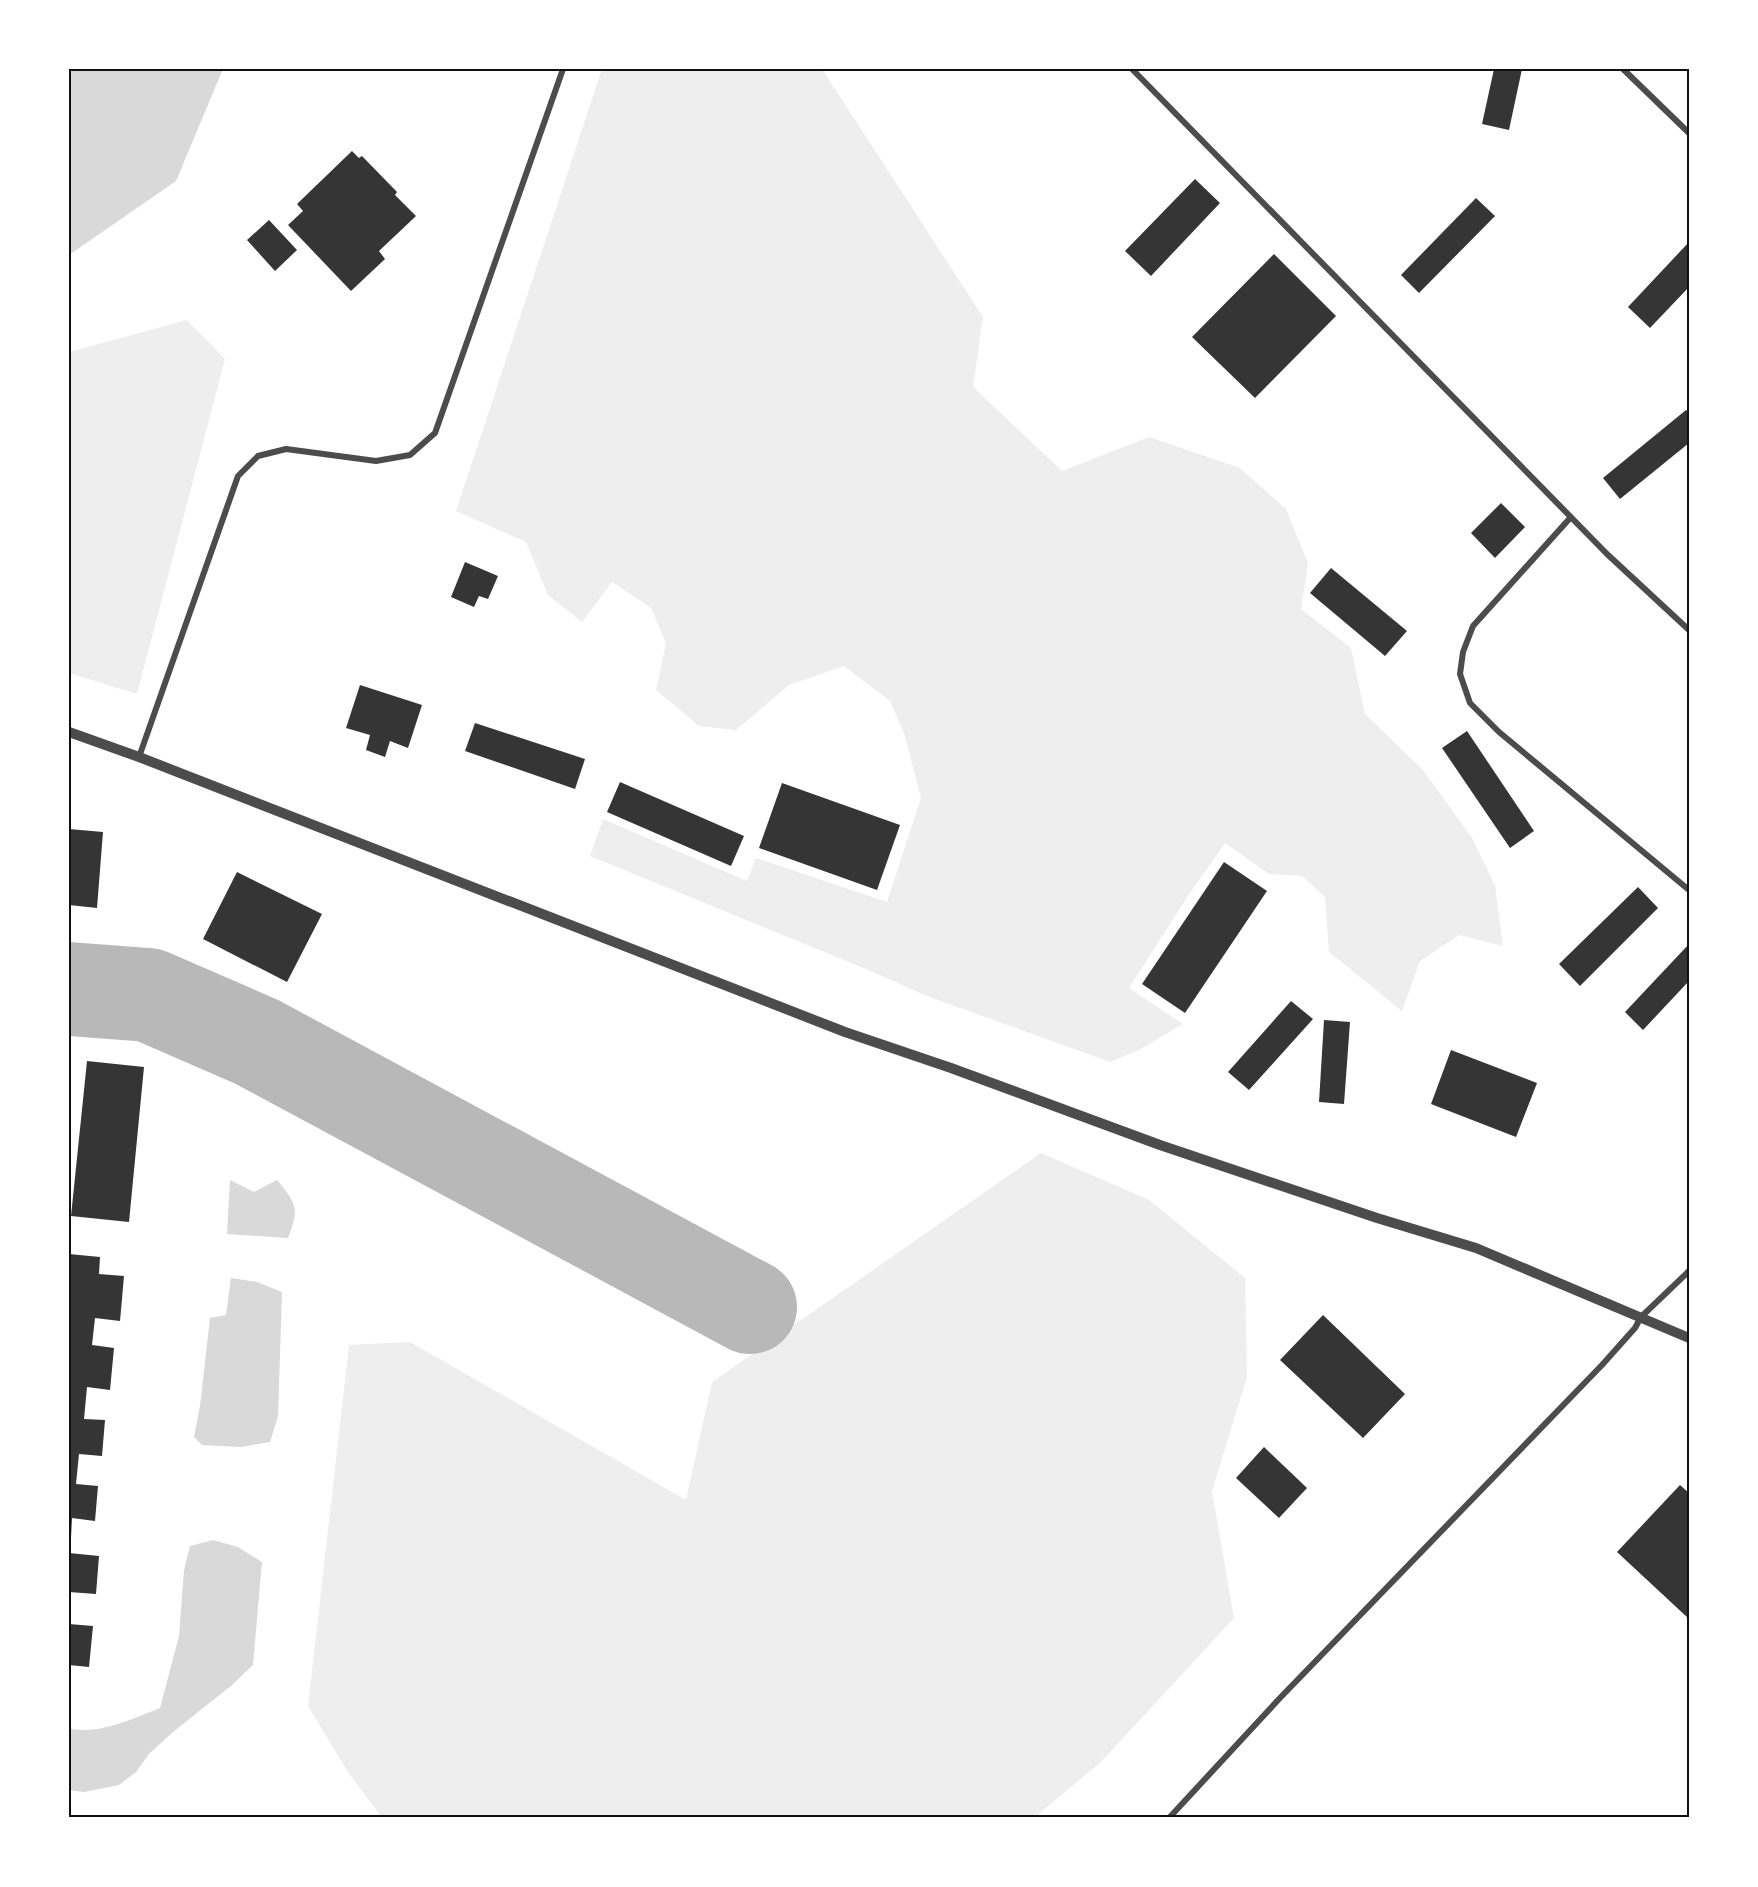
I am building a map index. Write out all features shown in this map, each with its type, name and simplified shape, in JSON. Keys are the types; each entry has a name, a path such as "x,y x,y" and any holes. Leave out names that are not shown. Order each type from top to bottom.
{"street":[{"path":"139,757 238,476 258,456 286,449 376,462 410,455 435,432 563,69"},
{"path":"1132,69 1607,554 1689,630"},
{"path":"1623,69 1689,133"},
{"path":"1571,517 1473,626 1463,652 1460,674 1470,703 1499,732 1689,890"},
{"path":"69,732 139,757 845,1032 951,1068 1160,1145 1377,1218 1476,1248 1689,1338"},
{"path":"1169,1818 1279,1699 1602,1365 1635,1328 1641,1317 1689,1270"}],"shaded area":[{"path":"69,69 223,69 176,181 69,255"},
{"path":"602,69 822,69 983,317 973,387 1062,471 1149,437 1240,468 1286,509 1308,563 1301,609 1351,648 1365,714 1423,770 1472,838 1495,886 1503,946 1459,935 1420,961 1402,1011 1329,952 1325,897 1302,876 1269,874 1225,843 1129,988 1183,1024 1139,1050 1110,1062 927,996 590,856 603,819 747,881 756,858 887,902 921,798 904,733 890,701 844,666 789,685 736,730 699,726 656,690 666,643 651,608 612,582 582,622 548,595 526,542 456,511"},
{"path":"187,320 225,359 137,694 69,673 69,352"},
{"path":"1041,1153 1149,1200 1245,1278 1247,1377 1212,1491 1234,1618 1101,1762 1034,1818 382,1818 348,1772 308,1706 349,1345 410,1342 686,1500 712,1382"},
{"path":"230,1180 254,1192 277,1180 294,1206 294,1220 288,1238 227,1234"},
{"path":"231,1278 257,1282 282,1292 278,1416 270,1442 241,1447 202,1445 194,1437 200,1406 210,1318 226,1315"},
{"path":"213,1540 238,1547 262,1562 253,1665 232,1685 173,1732 149,1754 136,1772 119,1785 84,1792 69,1790 69,1728 91,1730 103,1728 160,1708 179,1636 184,1570 190,1546"}],"building":[{"path":"1494,69 1522,69 1509,130 1482,124"},
{"path":"352,151 359,158 362,156 397,192 395,195 416,216 379,251 385,259 351,291 288,225 303,211 297,204"},
{"path":"1195,179 1220,203 1151,276 1125,251"},
{"path":"1476,198 1495,216 1419,293 1401,275"},
{"path":"269,220 297,250 275,271 247,240"},
{"path":"1689,242 1689,287 1650,328 1628,307"},
{"path":"1274,254 1336,316 1255,398 1192,337"},
{"path":"1686,410 1689,413 1689,443 1620,499 1603,478"},
{"path":"1501,503 1525,527 1495,558 1471,533"},
{"path":"465,562 498,576 488,599 479,596 474,607 451,597"},
{"path":"1331,568 1407,631 1385,656 1310,593"},
{"path":"360,685 422,705 408,748 390,741 385,757 366,750 370,735 346,728"},
{"path":"475,723 585,759 575,789 465,751"},
{"path":"1467,731 1534,831 1510,848 1442,748"},
{"path":"620,782 744,836 731,866 607,812"},
{"path":"782,783 900,825 877,890 759,848"},
{"path":"69,829 103,832 97,908 69,905"},
{"path":"1224,862 1267,891 1185,1013 1142,984"},
{"path":"237,872 322,914 287,982 203,939"},
{"path":"1638,887 1658,908 1580,986 1559,964"},
{"path":"1689,944 1689,981 1643,1030 1625,1012"},
{"path":"1291,1001 1313,1019 1249,1090 1228,1072"},
{"path":"1324,1020 1350,1022 1344,1104 1319,1102"},
{"path":"1451,1050 1537,1083 1516,1137 1431,1104"},
{"path":"87,1061 144,1067 129,1222 71,1216"},
{"path":"69,1254 100,1257 99,1274 124,1276 120,1321 95,1318 92,1345 114,1348 110,1390 87,1387 84,1419 105,1420 102,1456 79,1454 76,1484 98,1486 95,1521 72,1518 71,1538 69,1538"},
{"path":"1323,1315 1405,1394 1363,1438 1280,1360"},
{"path":"1264,1447 1307,1488 1279,1518 1236,1478"},
{"path":"1680,1485 1689,1493 1688,1618 1617,1552"},
{"path":"69,1553 99,1556 96,1594 69,1592"},
{"path":"69,1624 93,1626 89,1667 69,1665"}],"taxiway":[{"path":"69,989 149,995 257,1042 750,1307"}]}
